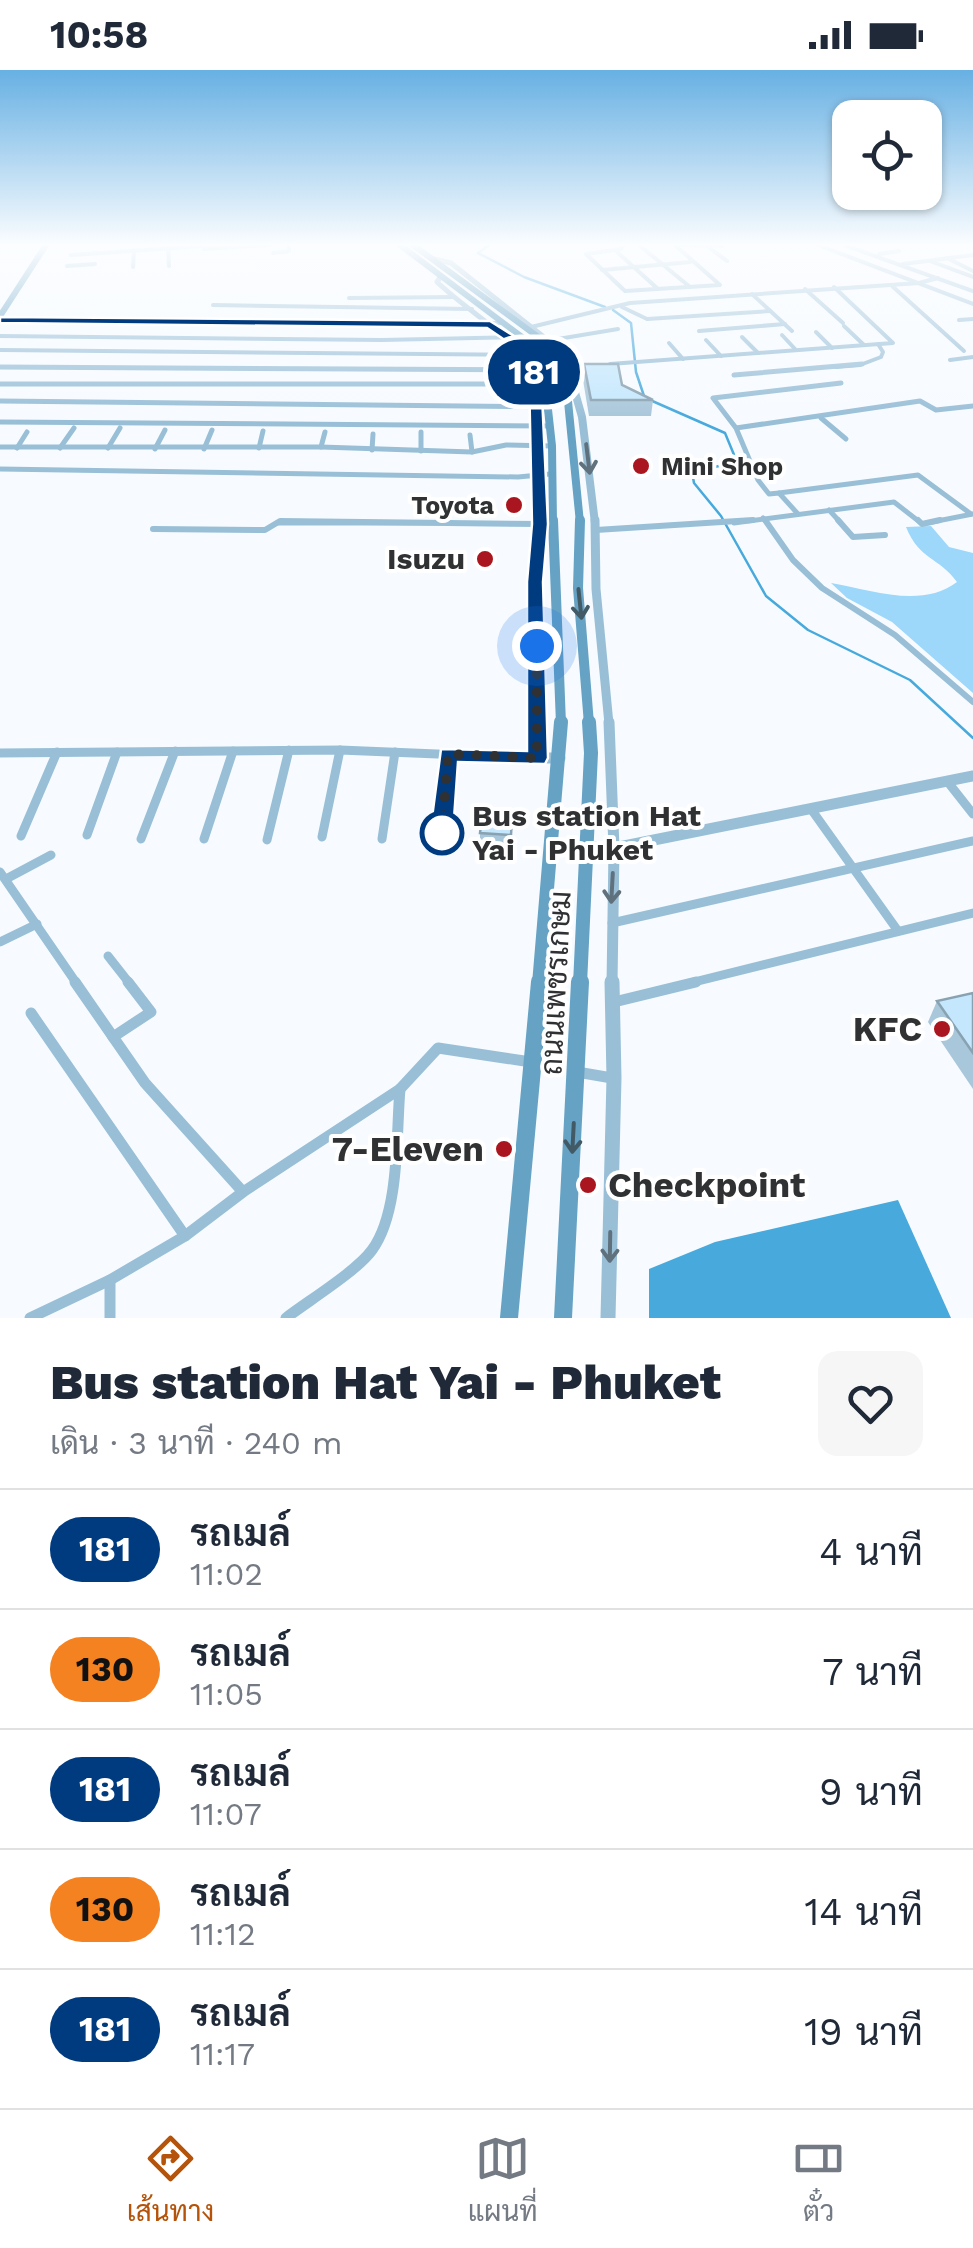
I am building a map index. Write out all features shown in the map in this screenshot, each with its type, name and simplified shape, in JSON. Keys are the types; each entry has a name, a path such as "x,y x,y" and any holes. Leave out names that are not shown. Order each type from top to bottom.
{"main road":[{"name":"ถนนเพชรเกษม","path":"471,303 496,324 523,332 540,369 540,384 550,407 542,426 552,446 543,474 555,533 554,588 562,678 560,758 509,1318"},
{"name":"ถนนเพชรเกษม","path":"485,303 559,359 570,380 581,532 578,588 590,752 563,1318"},
{"path":"555,533 581,532"}],"street":[{"path":"464,303 478,310"},
{"path":"0,336 523,332 618,306 649,303"},
{"path":"762,303 792,331"},
{"path":"820,303 864,345"},
{"path":"596,364 653,364 893,343 851,303"},
{"path":"911,303 964,351"},
{"path":"213,305 478,310"},
{"path":"618,306 647,320 770,311"},
{"path":"0,318 496,324"},
{"path":"959,320 973,319"},
{"path":"699,331 785,324"},
{"path":"523,332 552,340 618,330"},
{"path":"523,332 525,356"},
{"path":"816,332 832,348"},
{"path":"782,335 796,350"},
{"path":"742,337 758,353"},
{"path":"552,340 576,365 570,380 582,417 596,530 596,588 612,755 614,848 610,924 614,1078 608,1318"},
{"path":"706,340 721,356"},
{"path":"669,343 684,360"},
{"path":"734,375 860,365 882,357 884,352 878,344"},
{"path":"0,350 525,356 540,369"},
{"path":"950,360 973,358"},
{"path":"0,367 540,369"},
{"path":"841,383 714,398 736,428 758,480 769,494 918,475 972,514"},
{"path":"0,384 540,384 535,407 542,426 536,446 543,474 535,582 537,758"},
{"path":"736,428 920,400 936,410 973,406"},
{"path":"0,401 550,407"},
{"path":"821,418 846,438"},
{"path":"0,422 542,426"},
{"path":"60,448 74,428"},
{"path":"108,448 120,428"},
{"path":"155,449 164,430"},
{"path":"204,449 212,430"},
{"path":"17,448 27,432"},
{"path":"258,448 263,432"},
{"path":"322,448 325,432"},
{"path":"420,451 421,432"},
{"path":"372,450 374,434"},
{"path":"470,434 472,452"},
{"path":"0,448 472,452 506,445 552,446"},
{"path":"0,469 518,477 543,474"},
{"path":"779,493 798,514"},
{"path":"596,530 719,525 894,502 922,524 972,514"},
{"path":"829,510 852,537 885,535"},
{"path":"763,518 794,560 822,588 895,634 973,702"},
{"path":"153,529 265,530 280,521 540,524"},
{"path":"267,840 289,750"},
{"path":"0,753 340,750 560,758"},
{"path":"322,837 340,750"},
{"path":"141,839 174,751"},
{"path":"204,839 233,751"},
{"path":"21,836 57,752"},
{"path":"86,835 117,752"},
{"path":"382,839 395,752"},
{"path":"442,833 448,754"},
{"path":"587,846 614,848 973,776"},
{"path":"947,782 973,814"},
{"path":"811,808 898,931"},
{"path":"610,924 973,841"},
{"path":"51,854 4,881 145,1083 242,1192"},
{"path":"614,1002 973,913"},
{"path":"0,942 37,924"},
{"path":"108,956 151,1012 113,1037"},
{"path":"31,1012 186,1236"},
{"path":"30,1318 110,1280 186,1236 242,1192 400,1089 438,1048 534,1063"},
{"path":"577,1072 614,1078"},
{"path":"286,1318 372,1252 377,1243 388,1206 400,1089"},
{"path":"110,1280 110,1318"}],"shaded area":[{"path":"931,526 949,547 973,553 973,693 892,622 847,598 831,583 912,596 943,590 957,582 917,546 906,527"},
{"path":"898,1200 951,1318 649,1318 649,1269 715,1242"}],"building":[{"path":"584,364 618,364 622,385 653,400 591,400"},
{"path":"482,816 512,818 511,835 480,833"},
{"path":"973,993 973,1053 937,1001"}],"waterway":[{"path":"595,303 605,307"},
{"path":"613,310 631,323 636,372 644,396"},
{"path":"650,400 725,433 737,462 692,472 694,483 721,516 766,596 808,630 910,680 973,738"}],"bus line":[{"name":"181","path":"0,320 490,324 510,338 535,374 540,524 535,582 537,758 448,754 442,833"}],"place":[{"name":"Mini Shop","path":"641,466"},
{"name":"Toyota","path":"514,505"},
{"name":"Isuzu","path":"485,559"},
{"name":"Bus station Hat Yai - Phuket","path":"442,833"},
{"name":"KFC","path":"942,1029"},
{"name":"7-Eleven","path":"504,1149"},
{"name":"Checkpoint","path":"588,1185"}],"route":[{"path":"442,833 448,754 537,758 537,646"}]}
